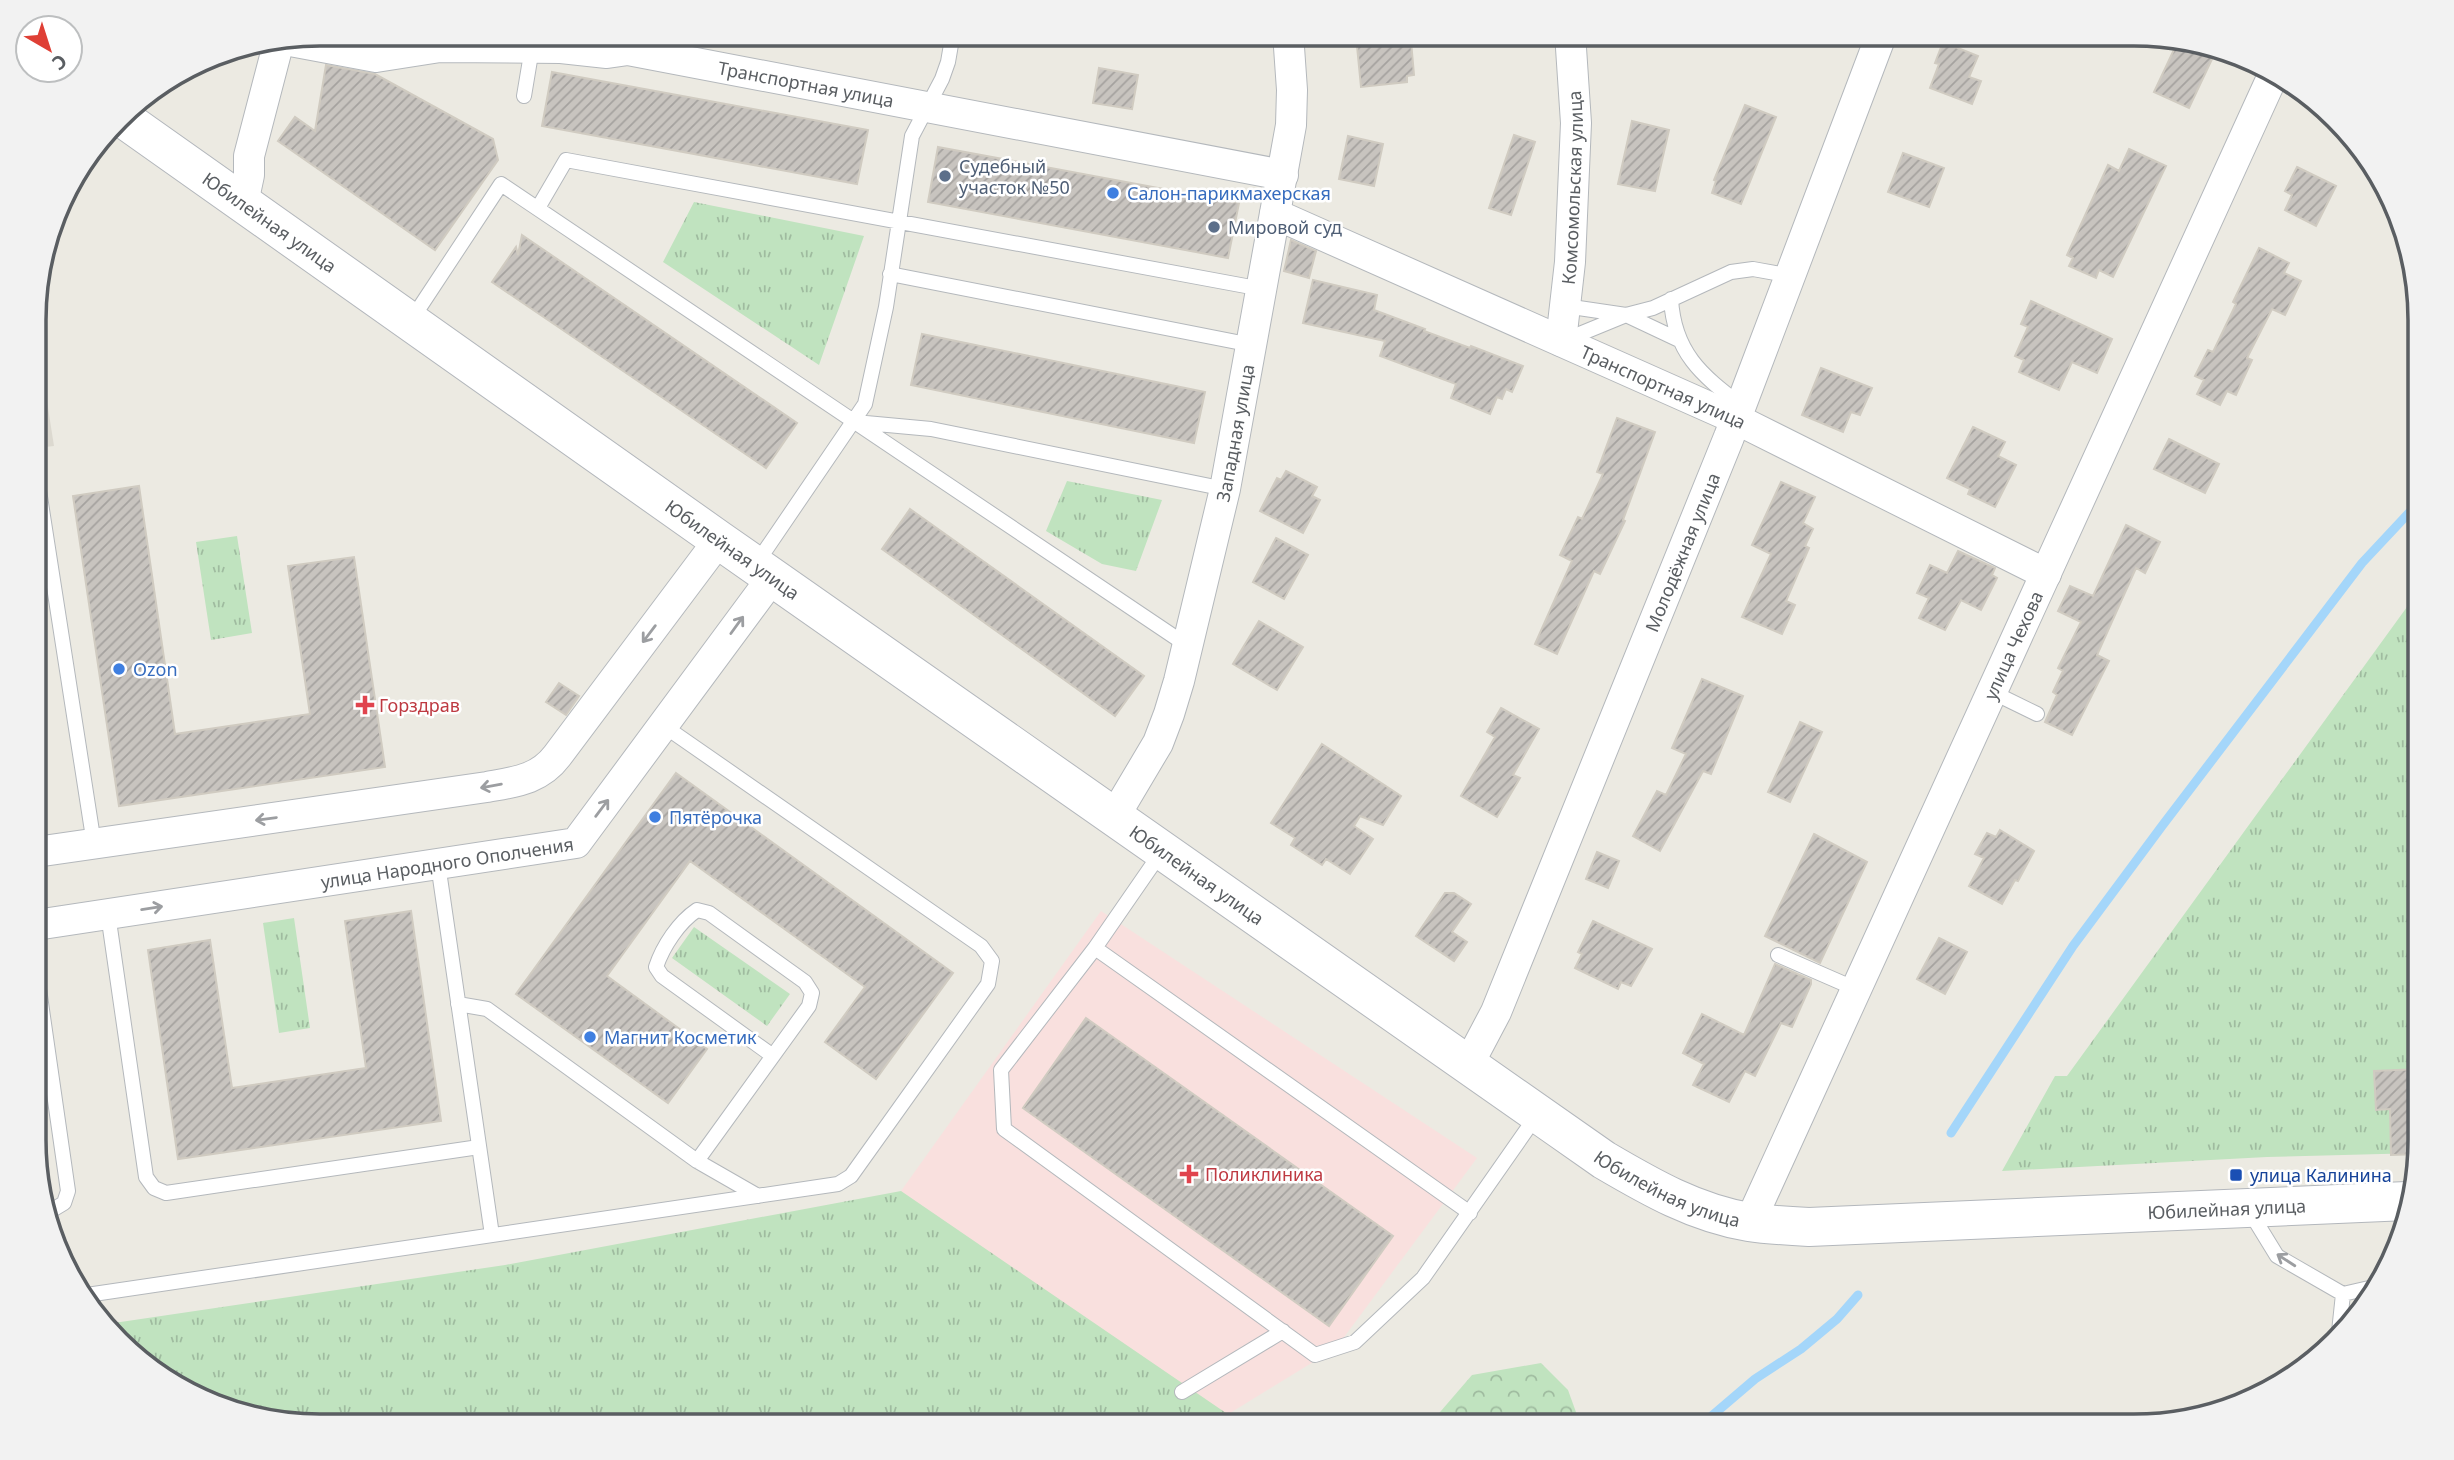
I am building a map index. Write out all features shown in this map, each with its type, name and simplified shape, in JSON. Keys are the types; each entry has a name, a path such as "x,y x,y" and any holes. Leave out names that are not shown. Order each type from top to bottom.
{"main road":[{"name":"Юбилейная улица","path":"129,123 763,572 1604,1160 1658,1192 1708,1212 1750,1222 1809,1227 2401,1201"}],"street":[{"name":"Транспортная улица","path":"317,46 376,57 440,47 532,48 607,53 620,46"},
{"name":"Транспортная улица","path":"646,46 926,107 1283,175"},
{"name":"Западная улица","path":"1114,817 1158,743 1169,714 1225,489 1291,125 1289,46"},
{"name":"Комсомольская улица","path":"1560,341 1570,262 1576,122 1571,46"},
{"name":"Молодёжная улица","path":"1468,1065 1496,1012 1739,412 1877,46"},
{"path":"243,203 250,156 277,49"},
{"name":"улица Чехова","path":"1750,1222 2271,82"},
{"name":"Транспортная улица","path":"1275,214 1560,341 1739,412 2046,574"},
{"path":"46,851 487,786 540,774 553,762 719,540"},
{"name":"улица Народного Ополчения","path":"46,923 576,843 664,726 763,572"}],"lane":[{"path":"763,572 865,404 886,307 912,136 942,79 951,46"},
{"path":"524,96 532,48"},
{"path":"538,208 566,160 1262,289"},
{"path":"410,321 501,184 1188,646"},
{"path":"1560,341 1653,308 1731,272 1753,269 1791,276"},
{"path":"890,274 1252,345"},
{"path":"1671,299 1672,320 1679,340 1694,365 1739,412"},
{"path":"1565,306 1626,316 1679,340"},
{"path":"853,422 930,429 1225,489"},
{"path":"46,535 94,844"},
{"path":"1992,692 2037,714"},
{"path":"93,1294 838,1184 851,1176 988,984 992,961 981,946 664,726"},
{"path":"1162,851 1095,948 1001,1070 1004,1129 1315,1355 1355,1342 1423,1278 1538,1114"},
{"path":"438,864 492,1236"},
{"path":"697,1161 773,1056 809,1006 812,993 805,982 709,913 697,910 687,917 659,956 656,967 662,976 773,1056"},
{"path":"108,914 146,1177 154,1188 166,1193 479,1147"},
{"path":"1095,948 1470,1213"},
{"path":"1778,955 1856,989"},
{"path":"458,1004 487,1009 697,1161 758,1196"},
{"path":"46,1038 68,1191 64,1203 54,1209"},
{"path":"2248,1207 2277,1256 2343,1294 2365,1289"},
{"path":"2340,1322 2343,1294"},
{"path":"1182,1392 1283,1331"}],"shaded area":[{"path":"46,395 54,446 46,447"},
{"name":"Поликлиника","path":"1101,911 1477,1158 1336,1348 1229,1414 1193,1414 901,1191"}],"green space":[{"path":"694,202 864,236 819,365 663,262"},
{"path":"1067,481 1162,500 1136,571 1102,564 1046,531"},
{"path":"237,536 252,633 211,640 196,542"},
{"path":"2408,606 2408,1153 2267,1157 2002,1171 2055,1076 2067,1076"},
{"path":"294,918 310,1028 279,1033 263,923"},
{"path":"694,927 790,994 767,1026 672,958"},
{"path":"901,1191 1227,1414 301,1414 248,1405 198,1386 153,1358 115,1323 505,1265"},
{"path":"1541,1363 1568,1390 1577,1414 1438,1414 1472,1375"},
{"path":"430,1388 459,1414 407,1414"}],"building":[{"path":"1357,46 1411,46 1414,75 1407,76 1407,82 1361,87"},
{"path":"1941,46 1953,46 1978,56 1969,77 1981,81 1972,104 1930,88 1939,64 1935,63"},
{"path":"2174,49 2213,57 2189,108 2154,92"},
{"path":"326,65 375,74 493,139 498,160 435,250 278,141 295,117 315,131"},
{"path":"1099,68 1138,75 1132,109 1093,103"},
{"path":"552,72 868,130 857,184 542,126"},
{"path":"1745,105 1776,117 1741,204 1712,193 1716,181 1714,180"},
{"path":"1632,121 1669,130 1655,191 1618,184"},
{"path":"1514,135 1535,142 1511,215 1489,208"},
{"path":"1348,136 1383,144 1374,186 1339,179"},
{"path":"938,147 1239,203 1228,258 928,202"},
{"path":"2129,149 2166,166 2113,277 2099,270 2096,278 2069,266 2073,258 2067,255 2108,165 2119,171"},
{"path":"1903,153 1944,168 1929,207 1888,192"},
{"path":"2297,167 2336,186 2316,226 2285,210 2292,195 2285,191"},
{"path":"522,235 797,423 766,468 492,282 516,247 518,255"},
{"path":"1291,240 1316,251 1309,278 1284,271"},
{"path":"2259,248 2289,263 2284,273 2301,281 2285,315 2272,309 2247,358 2252,360 2236,395 2227,391 2220,405 2197,394 2204,380 2195,376 2208,350 2213,352"},
{"path":"1313,280 1377,295 1374,310 1523,366 1512,392 1506,389 1502,399 1497,397 1490,414 1451,398 1456,384 1380,356 1385,341 1303,323"},
{"path":"2031,301 2112,339 2097,373 2072,362 2059,390 2019,372 2024,360 2015,356 2028,327 2021,324"},
{"path":"922,334 1205,392 1194,443 911,385"},
{"path":"1821,368 1872,388 1860,415 1851,412 1843,432 1802,415"},
{"path":"1617,418 1655,432 1623,520 1625,521 1600,574 1594,571 1557,654 1535,644 1572,561 1560,555 1578,517 1582,519 1603,474 1597,472"},
{"path":"1973,427 2005,442 1998,456 2016,465 1995,507 1968,494 1970,489 1947,478"},
{"path":"2169,439 2219,464 2205,493 2154,469"},
{"path":"1286,471 1317,487 1312,496 1320,500 1303,533 1260,511 1277,478 1281,480"},
{"path":"1781,482 1815,497 1803,523 1813,529 1805,546 1809,548 1786,601 1795,605 1782,634 1742,617 1771,554 1752,545"},
{"path":"139,486 175,734 310,714 288,566 354,557 385,767 119,806 73,496"},
{"path":"910,509 1144,676 1115,716 882,549"},
{"path":"2126,525 2160,542 2145,573 2136,568 2097,655 2109,661 2072,735 2045,722 2057,695 2053,692 2063,671 2058,668 2081,622 2058,611 2070,586 2093,596"},
{"path":"1276,538 1308,555 1284,599 1253,582"},
{"path":"1958,551 1995,568 1992,575 1997,578 1981,610 1961,600 1945,630 1919,618 1929,598 1917,593 1930,565 1947,573"},
{"path":"1259,621 1303,647 1277,690 1233,664"},
{"path":"1702,679 1743,696 1711,774 1703,771 1660,851 1633,836 1657,791 1666,795 1686,754 1672,748"},
{"path":"559,683 579,696 566,715 546,702"},
{"path":"1501,708 1539,729 1513,775 1520,778 1497,817 1461,796 1495,737 1487,732"},
{"path":"1800,722 1822,732 1790,802 1768,792"},
{"path":"1322,744 1401,796 1383,825 1360,816 1354,826 1373,839 1350,874 1326,859 1322,865 1291,845 1295,838 1271,823"},
{"path":"676,773 953,973 876,1079 825,1042 865,987 690,861 607,976 707,1049 668,1103 516,994"},
{"path":"2000,830 2034,851 2002,904 1969,886 1984,858 1975,854 1987,833 1996,837"},
{"path":"1814,834 1867,862 1820,963 1765,936"},
{"path":"1597,852 1619,861 1608,888 1586,879"},
{"path":"1445,893 1454,893 1471,904 1452,932 1467,942 1454,961 1416,936"},
{"path":"411,911 441,1121 178,1159 148,950 210,940 232,1088 366,1068 345,921"},
{"path":"1593,921 1652,949 1631,986 1621,982 1618,989 1575,968 1582,954 1578,952"},
{"path":"1939,938 1967,952 1945,994 1917,979"},
{"path":"1775,964 1811,980 1792,1027 1781,1023 1755,1076 1745,1071 1729,1102 1693,1085 1704,1064 1683,1053 1702,1014 1744,1035"},
{"path":"1086,1018 1393,1236 1329,1326 1023,1108"},
{"path":"2408,1070 2408,1154 2391,1155 2390,1109 2376,1110 2374,1071"}],"waterway":[{"path":"1951,1133 2073,946 2362,563 2408,514"},
{"path":"1714,1414 1755,1379 1801,1349 1837,1319 1858,1295"}],"place":[{"name":"Судебный участок №50","path":"945,176"},
{"name":"Салон-парикмахерская","path":"1113,193"},
{"name":"Мировой суд","path":"1214,227"},
{"name":"Ozon","path":"119,669"},
{"name":"Горздрав","path":"365,705"},
{"name":"Пятёрочка","path":"655,817"},
{"name":"Магнит Косметик","path":"590,1037"},
{"name":"Поликлиника","path":"1189,1174"},
{"name":"улица Калинина","path":"2236,1175"}]}
